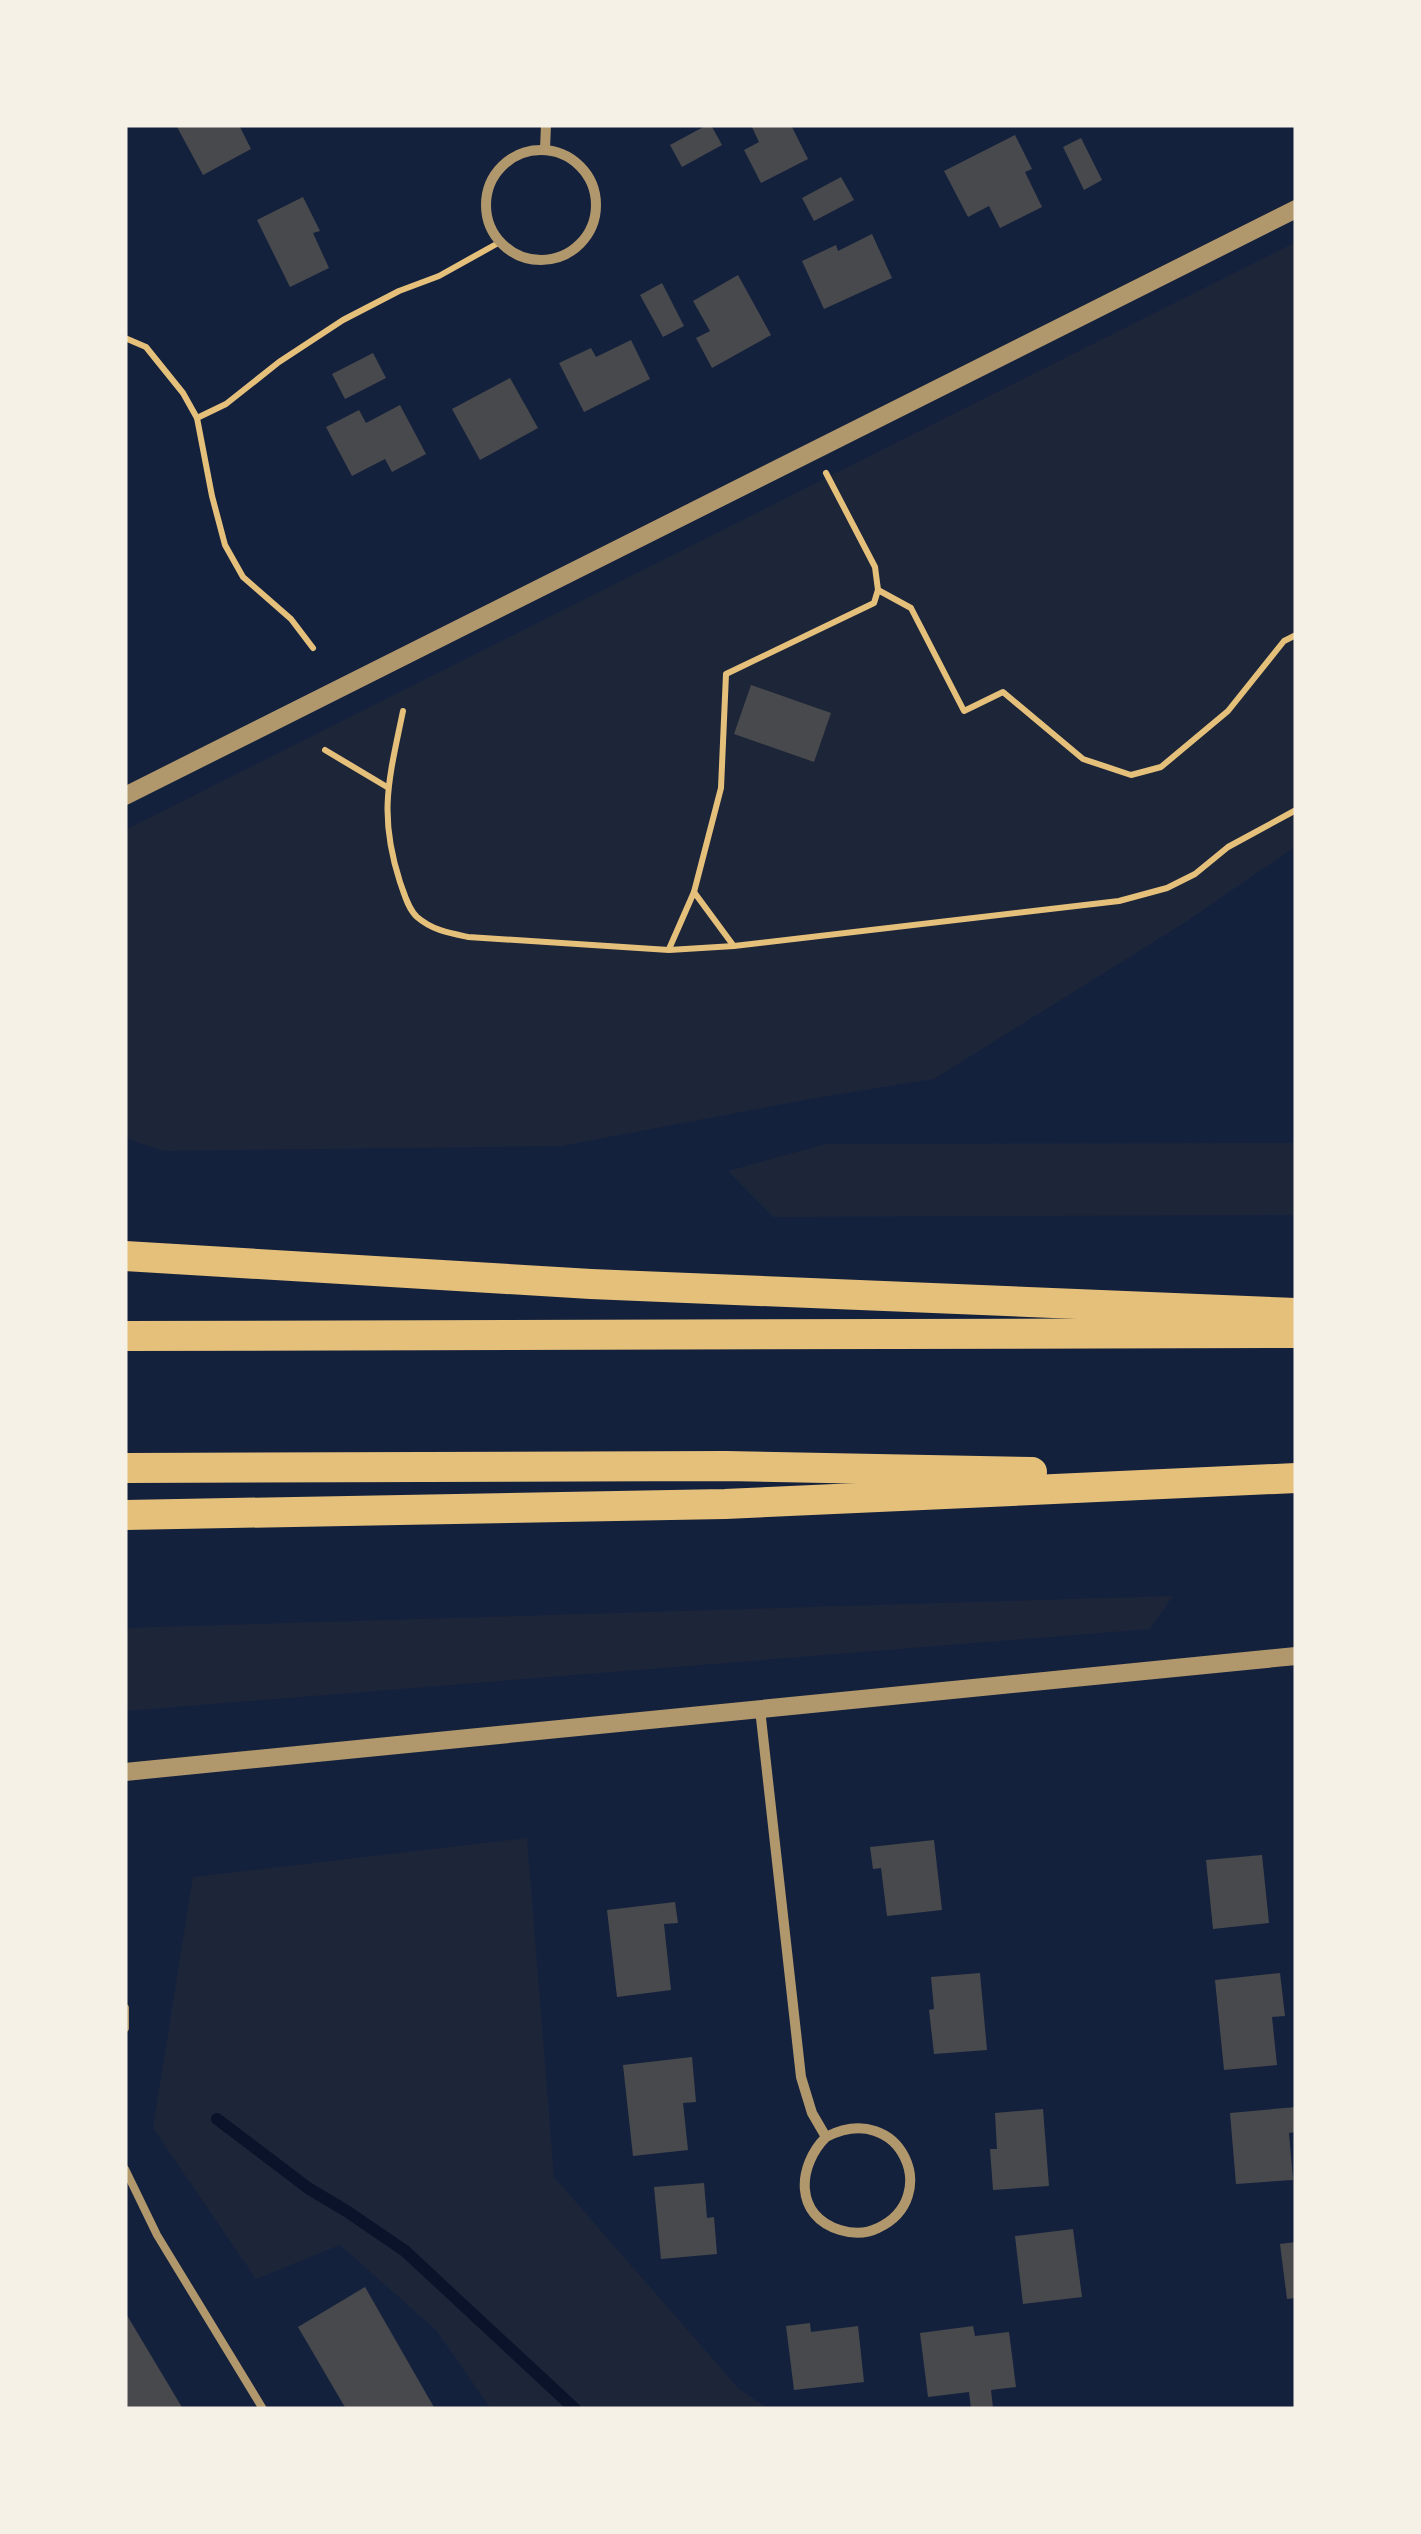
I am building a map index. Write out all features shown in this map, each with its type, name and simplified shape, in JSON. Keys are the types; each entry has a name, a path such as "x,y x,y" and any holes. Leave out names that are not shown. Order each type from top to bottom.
{"highway":[{"path":"125,1256 591,1284 1296,1313"},
{"path":"125,1336 1296,1333"},
{"path":"125,1468 726,1466 1296,1478"},
{"path":"125,1515 725,1504 1296,1478"}],"street":[{"path":"545,149 546,125"},
{"path":"545,149 565,155 581,167 592,185 596,204 584,239 566,254 543,260 518,256 500,242 487,218 486,198 504,163 524,152 545,149"},
{"path":"125,796 1296,209"},
{"path":"125,1772 1296,1656"},
{"path":"760,1709 801,2077 812,2112 826,2137"},
{"path":"861,2126 880,2132 905,2157 910,2175 909,2194 902,2210 888,2223 871,2231 853,2233 820,2218 809,2203 804,2185 806,2166 813,2150 826,2137 842,2128 861,2126"}],"lane":[{"path":"125,2008 125,2028"},
{"path":"125,2169 157,2236 263,2409"}],"path":[{"path":"197,418 226,404 279,362 343,320 399,291 439,276 500,242"},
{"path":"125,338 146,348 183,393 197,418 225,546 243,577 291,619 313,648"},
{"path":"669,950 694,892 721,788 726,674 874,603 878,590 874,567 815,451"},
{"path":"878,590 912,608 964,711 1003,692 1083,759 1131,776 1161,767 1228,711 1284,641 1296,635"},
{"path":"403,711 387,787 386,816 392,855 414,914 436,929 468,937 669,950 734,946 1120,901 1167,888 1195,874 1228,848 1296,810"},
{"path":"325,750 387,787"},
{"path":"694,892 734,946"}],"shaded area":[{"path":"1296,242 1296,846 1184,923 934,1079 561,1146 163,1151 125,1138 125,830"},
{"path":"1296,1143 1296,1215 773,1217 728,1171 825,1144"},
{"path":"1173,1596 1150,1629 125,1711 125,1628"},
{"path":"527,1838 554,2177 739,2389 769,2409 491,2409 436,2330 340,2245 256,2279 153,2128 193,1877"}],"building":[{"path":"176,125 239,125 251,149 203,175"},
{"path":"711,125 722,145 682,167 670,145"},
{"path":"751,125 791,125 808,159 761,183 744,150 759,142"},
{"path":"1015,135 1032,169 1025,172 1042,207 1000,228 989,206 968,217 944,171"},
{"path":"1081,138 1102,180 1084,190 1063,147"},
{"path":"841,177 854,200 814,221 802,198"},
{"path":"303,197 320,231 313,233 329,268 290,287 257,220"},
{"path":"872,234 892,278 824,309 802,261 836,245 838,251"},
{"path":"738,275 771,335 712,368 696,338 710,331 693,301"},
{"path":"662,283 684,326 663,337 640,295"},
{"path":"631,340 650,379 584,412 559,363 591,348 596,357"},
{"path":"373,353 386,378 345,399 332,374"},
{"path":"510,378 538,428 480,460 452,409"},
{"path":"400,405 426,454 392,472 385,459 352,476 326,427 359,410 366,423"},
{"path":"751,685 831,713 814,762 734,734"},
{"path":"934,1840 942,1910 887,1916 881,1868 873,1869 870,1847"},
{"path":"1262,1855 1269,1923 1213,1929 1206,1860"},
{"path":"675,1902 678,1923 664,1924 671,1990 617,1997 607,1910"},
{"path":"980,1973 987,2050 934,2054 929,2010 934,2009 931,1977"},
{"path":"1280,1973 1285,2016 1272,2017 1277,2065 1224,2070 1215,1980"},
{"path":"692,2057 696,2102 683,2103 688,2150 633,2156 623,2065"},
{"path":"1296,2107 1296,2132 1289,2133 1293,2180 1236,2184 1230,2113"},
{"path":"1043,2109 1049,2186 993,2190 990,2149 997,2149 995,2113"},
{"path":"704,2183 707,2218 714,2217 717,2254 661,2259 654,2187"},
{"path":"1073,2229 1082,2297 1023,2304 1015,2236"},
{"path":"1296,2242 1296,2298 1287,2299 1280,2244"},
{"path":"365,2287 435,2409 346,2409 298,2327"},
{"path":"125,2312 183,2409 125,2409"},
{"path":"810,2323 811,2332 858,2326 864,2382 794,2390 786,2326"},
{"path":"973,2326 975,2336 1009,2332 1016,2387 991,2390 993,2408 971,2409 969,2392 928,2397 920,2333"}],"waterway":[{"path":"217,2119 308,2188 405,2251 575,2409"}]}
